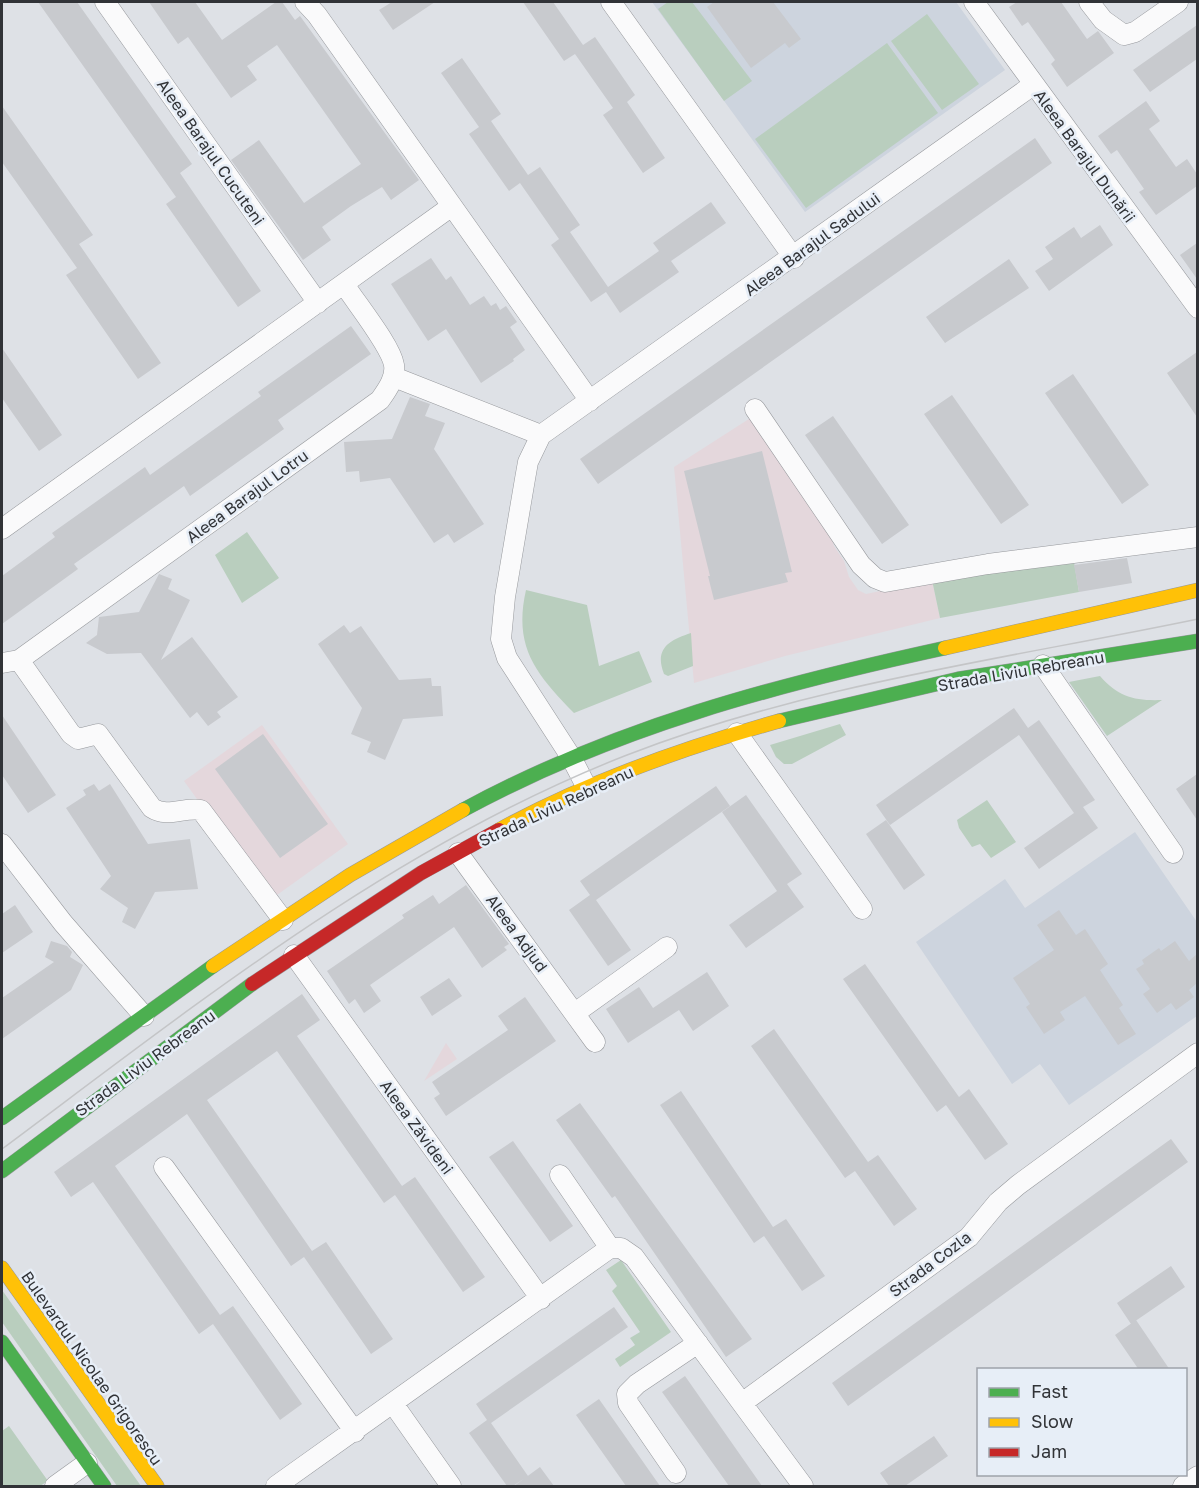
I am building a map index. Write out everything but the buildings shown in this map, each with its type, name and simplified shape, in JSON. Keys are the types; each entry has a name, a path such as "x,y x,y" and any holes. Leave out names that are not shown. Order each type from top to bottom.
{"street":[{"name":"Aleea Barajul Cucuteni","path":"105,2 318,303"},
{"path":"305,2 317,15 590,401"},
{"path":"611,2 794,258"},
{"name":"Aleea Barajul Dunării","path":"974,2 1197,308"},
{"path":"1089,2 1103,20 1124,36 1135,32 1178,2"},
{"name":"Aleea Barajul Sadului","path":"540,435 794,258 1033,85"},
{"path":"2,529 452,206"},
{"path":"344,285 388,350 394,365 394,377 540,435 526,471 505,597 501,639 507,658 571,757 587,788"},
{"name":"Aleea Barajul Lotru","path":"10,661 368,410 380,400 394,377"},
{"path":"755,409 861,565 885,582 988,564 1197,537"},
{"path":"2,1118 283,920 380,857 446,819 571,757 671,717 779,685 1197,590"},
{"name":"Strada Liviu Rebreanu","path":"2,1171 294,955 364,908 458,853 587,788 653,761 737,733 878,698 1043,665 1197,641"},
{"path":"10,661 71,734 78,739 98,734 152,808 167,813 193,808 201,810 283,920"},
{"path":"1043,665 1173,853"},
{"path":"737,733 862,909"},
{"path":"2,844 63,923 144,1016"},
{"name":"Aleea Adjud","path":"458,853 595,1042"},
{"path":"575,1013 667,947"},
{"name":"Aleea Zăvideni","path":"294,955 540,1299"},
{"name":"Strada Cozla","path":"742,1402 969,1237 998,1202 1018,1185 1197,1053"},
{"path":"164,1167 355,1432"},
{"path":"560,1174 610,1248"},
{"path":"276,1486 393,1405 610,1248 621,1248 634,1257 803,1486"},
{"name":"Bulevardul Nicolae Grigorescu","path":"2,1268 156,1486"},
{"path":"2,1342 104,1486"},
{"path":"676,1473 628,1403 627,1394 637,1384 698,1343"},
{"path":"393,1405 450,1486"},
{"path":"55,1486 87,1463"},
{"path":"1183,1486 1197,1476"}],"shaded area":[{"path":"652,2 956,2 1005,70 805,212"},
{"path":"752,417 829,529 834,546 858,590 866,594 932,580 940,618 785,656 694,683 674,467"},
{"path":"262,725 348,844 270,900 184,781"},
{"path":"1135,832 1197,922 1197,1016 1069,1105 1040,1064 1012,1084 916,942 1005,879 1025,908"},
{"path":"446,1043 457,1059 424,1081"}],"green space":[{"path":"668,2 692,2 752,81 724,101 658,9"},
{"path":"927,14 979,84 942,110 891,41"},
{"path":"887,43 938,113 806,208 755,139"},
{"path":"247,532 279,578 242,603 215,555"},
{"path":"1073,556 1079,592 940,618 932,580"},
{"path":"526,590 587,605 599,666 639,651 652,682 574,713 539,672 525,644 523,610"},
{"path":"691,633 693,666 668,676 664,674 661,665 662,652 670,642"},
{"path":"1100,676 1120,693 1143,700 1162,700 1107,736 1069,682"},
{"path":"840,724 846,735 792,764 784,764 776,757 770,745"},
{"path":"987,800 1016,842 991,858 980,844 972,847 959,828 957,820"},
{"path":"621,1260 671,1332 620,1367 615,1359 635,1345 630,1338 640,1332 612,1291 617,1286 606,1270"},
{"path":"2,1290 141,1486 117,1486 2,1322"},
{"path":"9,1426 48,1481 40,1486 2,1486 2,1431"}],"tram line":[{"path":"2,1149 225,983 302,931 380,880 460,834 542,792 627,755 696,730 766,709 909,675 1198,619"}],"traffic: fast":[{"path":"779,721 958,679 1198,641"},
{"path":"463,810 579,755 638,732 819,677 945,648"},
{"path":"2,1118 213,966"},
{"path":"2,1171 252,984"},
{"path":"2,1342 104,1486"}],"traffic: slow":[{"path":"945,648 1198,590"},
{"path":"499,830 566,797 636,768 779,721"},
{"path":"213,966 350,875 463,810"},
{"path":"2,1268 157,1486"}],"traffic: jam":[{"path":"252,984 421,873 499,830"}]}
